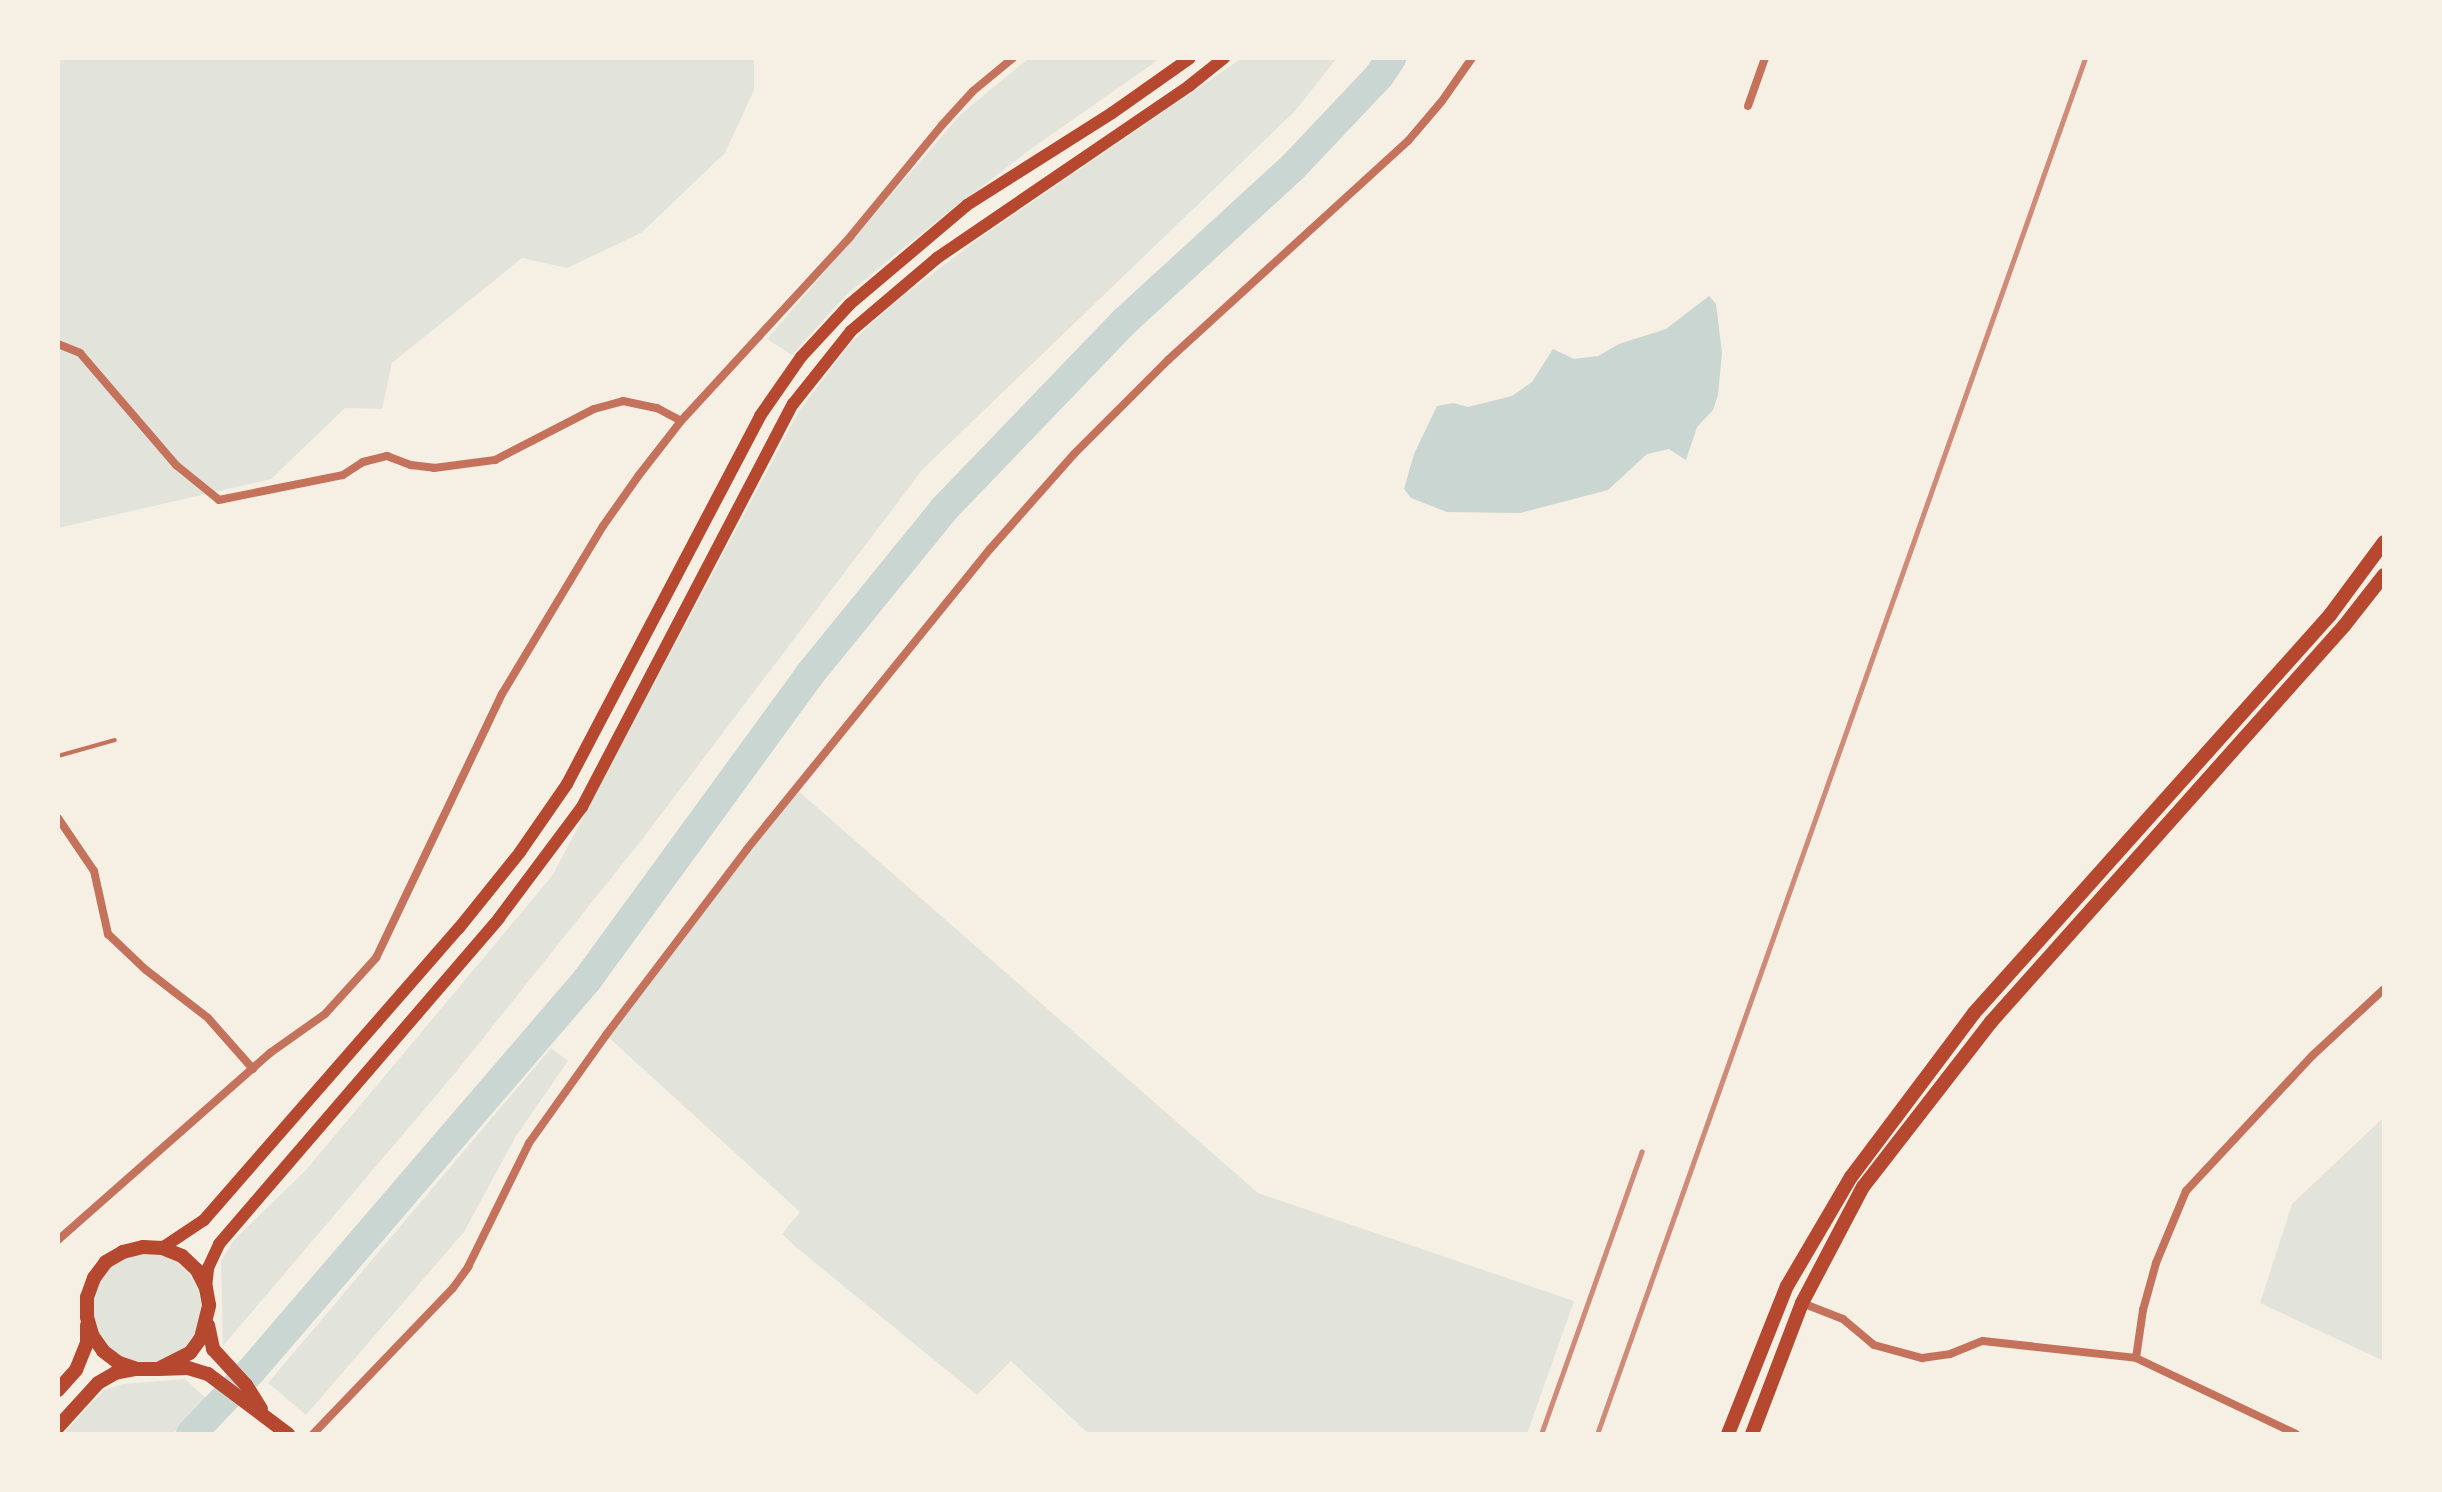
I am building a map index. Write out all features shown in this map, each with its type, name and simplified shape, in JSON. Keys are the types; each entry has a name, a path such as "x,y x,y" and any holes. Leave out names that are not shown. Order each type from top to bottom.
{"main road":[{"path":"162,1248 204,1220 459,928 520,852 574,772 760,416 801,357 850,304 967,205 1112,113 1190,58"},
{"path":"263,1413 246,1385 220,1359 209,1341 208,1268 219,1244 499,918 582,807 793,404 851,331 937,258 1177,94 1224,58"},
{"path":"1728,1434 1787,1286 1851,1177 1974,1013 2330,615 2384,542"},
{"path":"1752,1434 1802,1303 1863,1187 1991,1022 2344,626 2384,575"},
{"path":"58,1390 76,1370 87,1343 87,1297 94,1278 106,1262 133,1249 162,1248 182,1256 197,1270 206,1288"},
{"path":"87,1317 92,1335 103,1351 119,1363 137,1369"},
{"path":"158,1369 190,1353 208,1321"},
{"path":"58,1427 98,1383 115,1373 137,1369 188,1368 208,1374 288,1434"}],"street":[{"path":"58,1240 253,1069 325,1014 376,958 502,694 603,526 681,421 850,237 973,91 1013,58"},
{"path":"313,1434 453,1288 468,1267 529,1143 629,1003 990,549 1074,454 1168,360 1408,141 1442,101 1472,58"},
{"path":"1748,106 1765,58"},
{"path":"58,344 80,353 176,465 219,500 343,475 363,462 387,456 411,465 434,468 495,460 594,409 623,401 641,403 681,421"},
{"path":"58,818 94,871 108,934 146,970 208,1018 253,1069"},
{"path":"2136,1358 2143,1310 2156,1263 2186,1191 2313,1055 2384,989"},
{"path":"1802,1303 1843,1319 1874,1345 1922,1358 1950,1354 1983,1341 2136,1358 2296,1434"}],"lane":[{"path":"58,756 115,740"}],"shaded area":[{"path":"58,58 754,58 754,90 725,153 641,233 567,268 522,258 392,363 382,409 345,408 271,479 58,528"},
{"path":"1029,58 1161,58 1028,151 937,221 847,294 792,355 767,339 961,114"},
{"path":"1242,58 1337,58 1295,111 923,469 640,842 456,1072 223,1346 221,1261 234,1240 306,1170 552,876 799,411 852,341 904,295 980,238"},
{"path":"1709,296 1716,304 1722,353 1718,395 1713,410 1697,427 1686,460 1669,449 1647,454 1608,490 1520,513 1447,512 1411,498 1404,489 1414,454 1437,406 1453,403 1468,407 1512,396 1532,382 1553,349 1574,359 1598,356 1619,344 1666,329"},
{"path":"796,789 1258,1193 1574,1301 1527,1434 1089,1434 1011,1361 977,1395 797,1248 782,1234 800,1212 606,1035"},
{"path":"551,1048 568,1061 516,1136 464,1232 306,1415 268,1383"},
{"path":"2384,1117 2384,1361 2260,1303 2292,1204"},
{"path":"147,1254 168,1258 185,1270 197,1287 201,1308 197,1329 185,1346 168,1358 147,1362 126,1358 109,1346 97,1329 93,1308 97,1287 109,1270 126,1258"},
{"path":"185,1379 210,1402 172,1434 63,1434 104,1390 123,1384"}],"waterway":[{"path":"191,1434 251,1371 587,980 810,674 944,509 1126,320 1292,168 1379,76 1391,58"}],"railway":[{"path":"1597,1434 2085,58"},
{"path":"1541,1434 1642,1151"}]}
